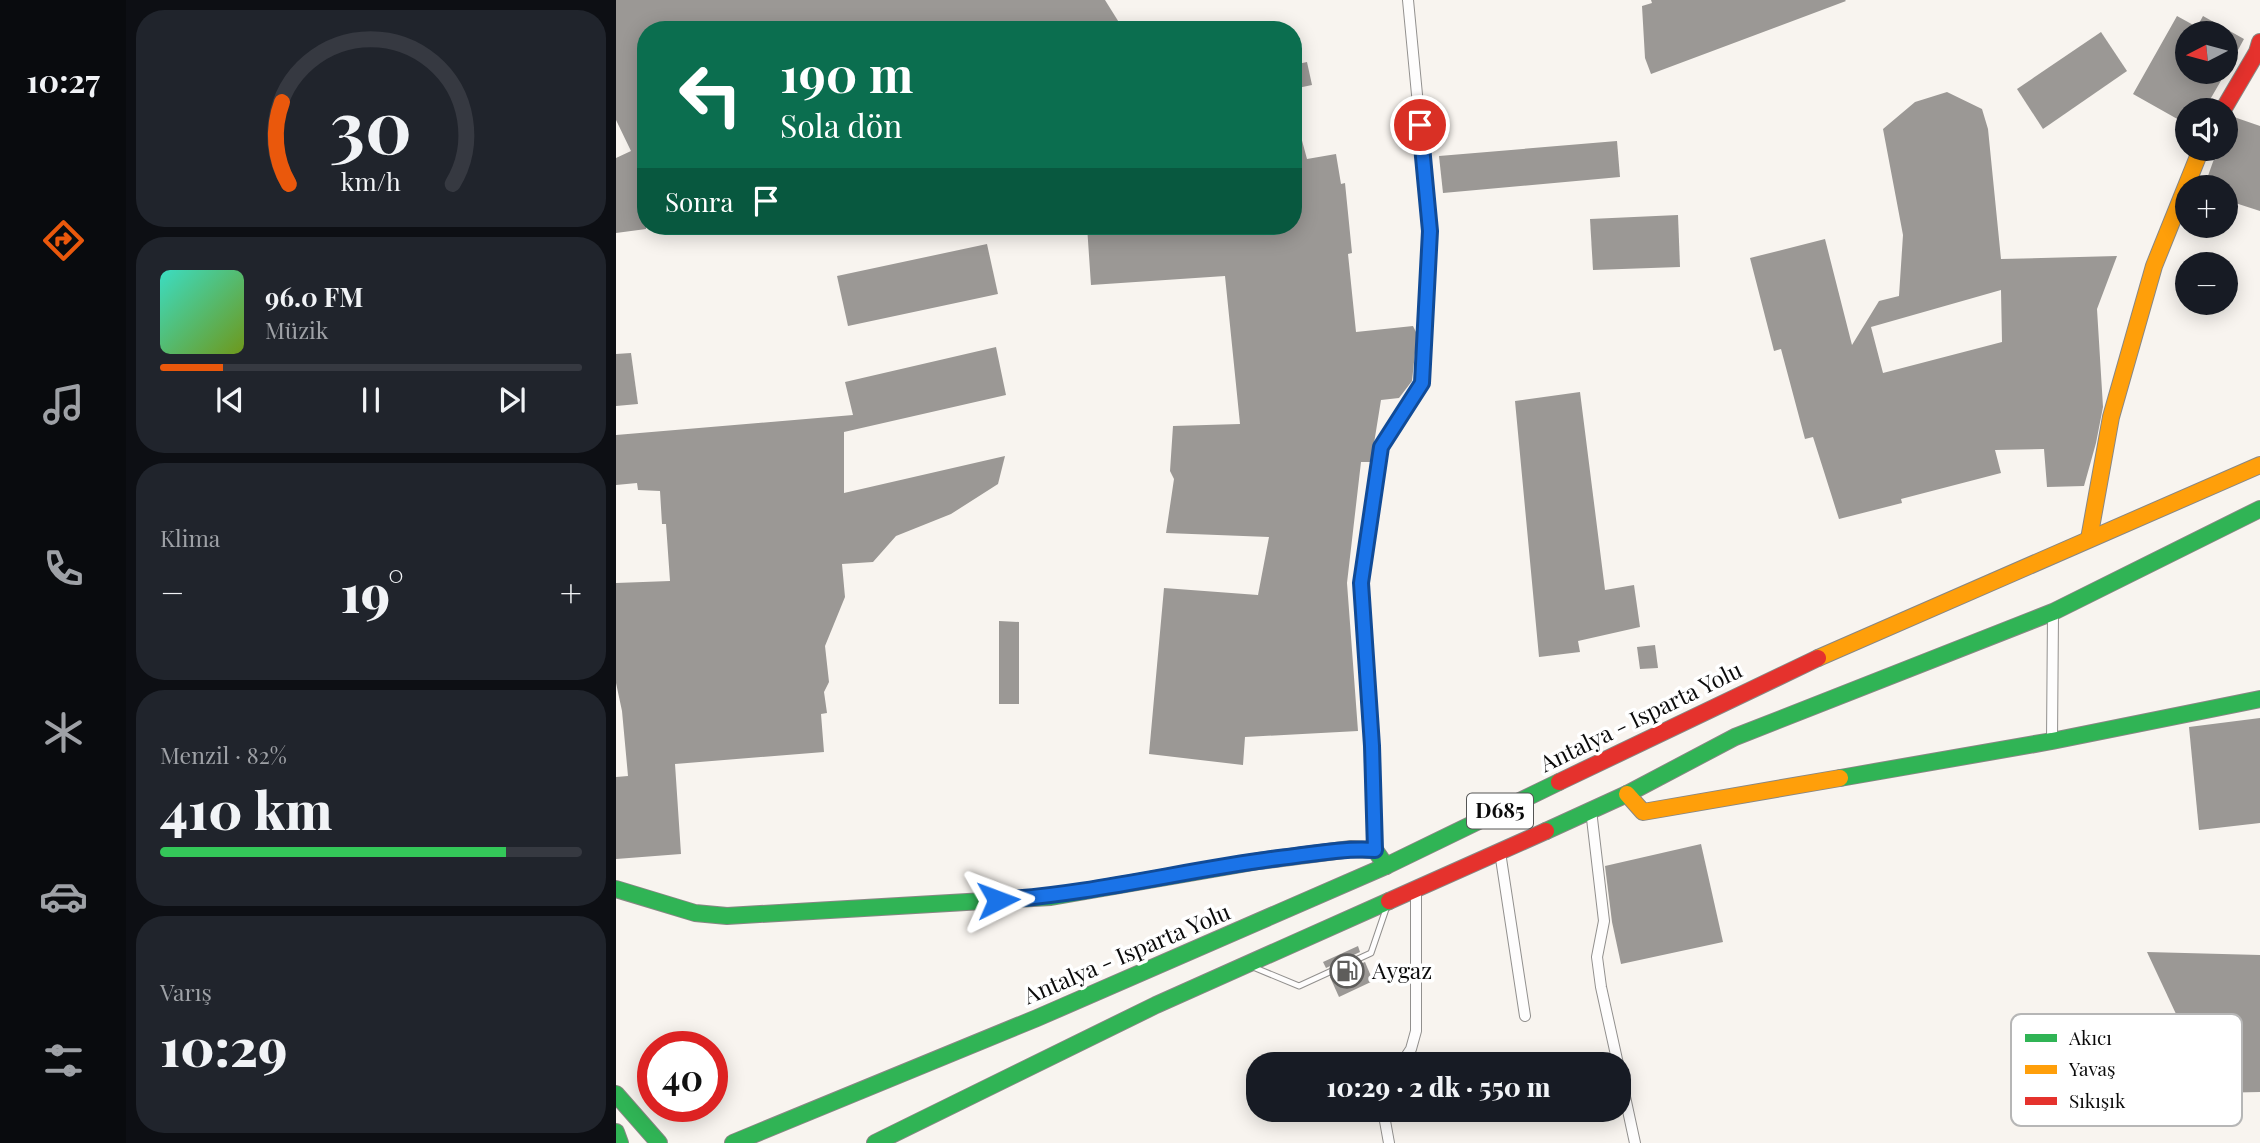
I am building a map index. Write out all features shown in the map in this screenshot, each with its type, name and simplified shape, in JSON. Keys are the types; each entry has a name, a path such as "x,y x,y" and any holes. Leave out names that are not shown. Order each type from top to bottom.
{"main road":[{"path":"2230,98 2260,42"},
{"path":"2089,539 2111,417 2147,291 2196,161"},
{"name":"Antalya - Isparta Yolu","path":"733,1143 1037,1018 1386,866 1784,673 2260,465"},
{"name":"D685","path":"875,1143 1156,1005 1627,794 1735,737 2053,612 2260,509"},
{"path":"1627,794 1643,812 2052,741 2260,699"},
{"path":"616,889 695,913 760,915 1051,897 1259,861 1351,849 1375,850 1386,866"},
{"path":"616,1094 659,1143"},
{"path":"616,1132 620,1143"}],"street":[{"path":"1375,850 1372,746 1361,583 1381,447 1422,383 1430,231 1408,0"},
{"path":"2052,741 2053,612"},
{"path":"1591,810 1604,920 1598,967 1616,1052"},
{"path":"1500,852 1525,1016"},
{"path":"1409,1052 1416,1031 1416,890"},
{"path":"1385,1122 1389,1143"},
{"path":"1630,1122 1635,1143"}],"lane":[{"path":"1247,965 1299,986 1371,953 1389,902"}],"building":[{"path":"616,0 1105,0 1118,21 637,21 637,230 616,233 616,158 631,151 616,120"},
{"path":"1651,0 1846,1 1651,74 1645,58 1642,6 1652,3"},
{"path":"2177,16 2186,21 2175,21 2175,84 2219,84 2211,98 2175,98 2175,118 2133,94"},
{"path":"2101,32 2127,71 2043,129 2017,89"},
{"path":"2238,36 2244,39 2238,50"},
{"path":"1307,62 1312,85 1302,87 1302,63"},
{"path":"1947,92 1982,109 1988,129 2001,259 2117,256 2097,309 2103,407 2084,486 2047,487 2044,449 1995,450 2001,473 1901,499 1902,503 1839,519 1813,437 1805,439 1781,349 1774,351 1750,258 1825,239 1852,345 1879,301 1899,296 1903,235 1883,129 1915,102","holes":["2001,290 2002,342 1883,373 1871,327"]},
{"path":"2238,118 2260,126 2260,211 2238,204 2238,175 2208,175 2213,161 2238,161"},
{"path":"1302,140 1307,159 1336,154 1341,184 1345,183 1352,253 1348,254 1356,332 1413,326 1417,334 1412,381 1399,398 1381,400 1371,462 1361,462 1347,583 1358,731 1245,737 1243,765 1149,754 1164,588 1258,595 1269,537 1166,533 1174,479 1170,471 1173,426 1240,424 1225,276 1091,285 1088,235 1302,235"},
{"path":"1617,141 1620,177 1443,193 1439,156"},
{"path":"1678,215 1680,267 1593,270 1590,219"},
{"path":"987,244 998,294 848,326 837,276"},
{"path":"996,347 1006,395 844,432 844,493 1005,456 998,484 951,514 896,536 873,562 842,564 845,597 825,646 829,682 824,692 827,713 821,714 824,752 675,764 681,854 616,859 616,777 628,776 622,711 616,683 616,583 670,581 666,524 662,524 660,491 638,490 637,483 616,485 616,435 853,415 845,382"},
{"path":"631,353 638,404 616,406 616,354"},
{"path":"1580,392 1605,590 1634,585 1640,627 1578,641 1580,652 1539,657 1515,401"},
{"path":"999,621 1019,622 1019,704 999,704"},
{"path":"1655,645 1658,668 1640,669 1637,647"},
{"path":"2260,718 2260,823 2199,830 2189,727"},
{"path":"1701,844 1723,942 1621,964 1612,922 1605,866"},
{"path":"1358,946 1360,952 1326,968 1323,962"},
{"path":"2147,952 2260,955 2260,1092 2242,1092 2242,1014 2176,1014"},
{"path":"1365,962 1373,981 1339,997 1330,977"}],"traffic: fast":[{"path":"1546,831 1627,794 1735,737 2053,612 2260,509"},
{"path":"1840,778 2052,741 2260,699"},
{"path":"733,1143 1037,1018 1386,866 1559,782"},
{"path":"616,889 695,913 727,916 1051,897 1259,861 1351,849 1375,850 1386,866"},
{"path":"875,1143 1156,1005 1389,901"},
{"path":"616,1094 659,1143"},
{"path":"616,1132 620,1143"}],"traffic: slow":[{"path":"2089,539 2111,417 2154,266 2196,161"},
{"path":"1818,658 2260,465"},
{"path":"1627,794 1643,812 1840,778"}],"traffic: jam":[{"path":"2230,98 2260,42"},
{"path":"1559,782 1818,658"},
{"path":"1389,901 1546,831"}],"place":[{"name":"Aygaz","path":"1347,971"}],"route":[{"path":"998,900 1051,897 1259,861 1351,849 1375,850 1372,746 1361,583 1381,447 1402,410 1422,383 1430,231 1420,125"}]}
